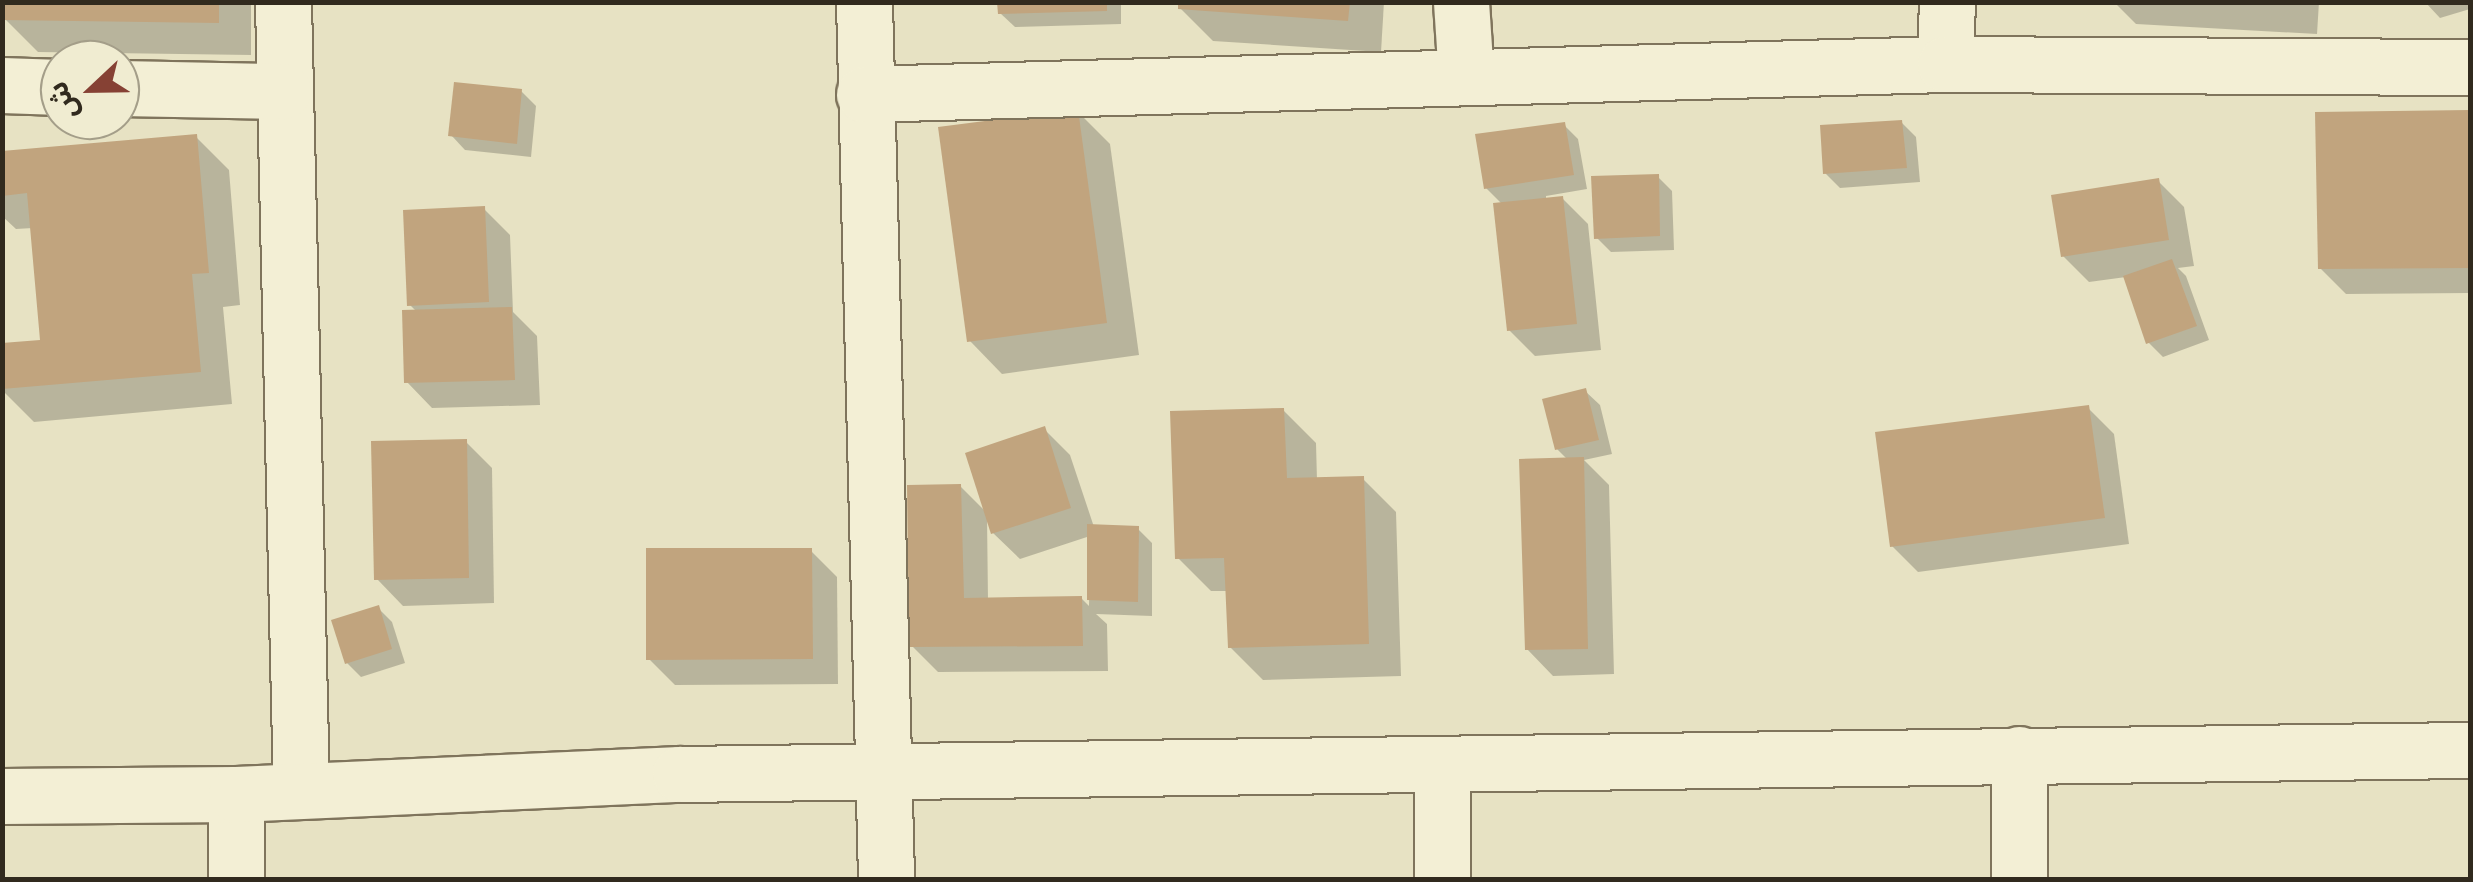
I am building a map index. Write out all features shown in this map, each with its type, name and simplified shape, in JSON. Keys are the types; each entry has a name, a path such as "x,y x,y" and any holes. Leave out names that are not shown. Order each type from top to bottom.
{"street":[{"path":"283,2 301,789"},
{"path":"864,2 886,880"},
{"path":"1461,2 1466,77"},
{"path":"1946,64 1947,2"},
{"path":"864,94 1946,64 2470,68"},
{"path":"2,86 40,87"},
{"path":"140,88 284,91"},
{"path":"2,796 236,794 680,774 2470,750"},
{"path":"2019,754 2019,880"},
{"path":"1442,764 1442,880"},
{"path":"236,794 236,880"}],"building":[{"path":"3,2 219,2 219,23 3,20"},
{"path":"997,2 1107,2 1107,11 998,14"},
{"path":"1178,2 1350,2 1348,21 1178,9"},
{"path":"454,82 522,89 517,144 448,136"},
{"path":"1078,109 1107,323 967,342 938,127"},
{"path":"2470,110 2470,268 2318,269 2315,112"},
{"path":"1902,120 1907,168 1823,174 1820,125"},
{"path":"1565,122 1574,175 1484,189 1475,134"},
{"path":"197,134 209,273 192,274 201,372 2,389 2,343 40,340 27,193 2,196 2,151"},
{"path":"1659,174 1660,236 1594,239 1591,176"},
{"path":"2159,178 2169,240 2061,257 2051,195"},
{"path":"1563,196 1577,324 1507,331 1493,203"},
{"path":"485,206 489,302 407,306 403,210"},
{"path":"2172,259 2197,326 2146,344 2123,276"},
{"path":"512,307 515,380 404,383 402,310"},
{"path":"1586,388 1599,440 1555,450 1542,399"},
{"path":"2089,405 2105,518 1890,547 1875,432"},
{"path":"1284,408 1287,478 1364,476 1369,644 1228,648 1224,558 1175,559 1170,411"},
{"path":"1045,426 1071,508 991,534 965,453"},
{"path":"467,439 469,578 374,580 371,441"},
{"path":"1584,457 1588,649 1525,650 1519,459"},
{"path":"961,484 964,598 1082,596 1083,646 909,647 907,485"},
{"path":"1087,524 1139,526 1138,602 1087,600"},
{"path":"646,548 812,548 813,659 646,660"},
{"path":"379,605 392,649 345,664 331,620"}]}
